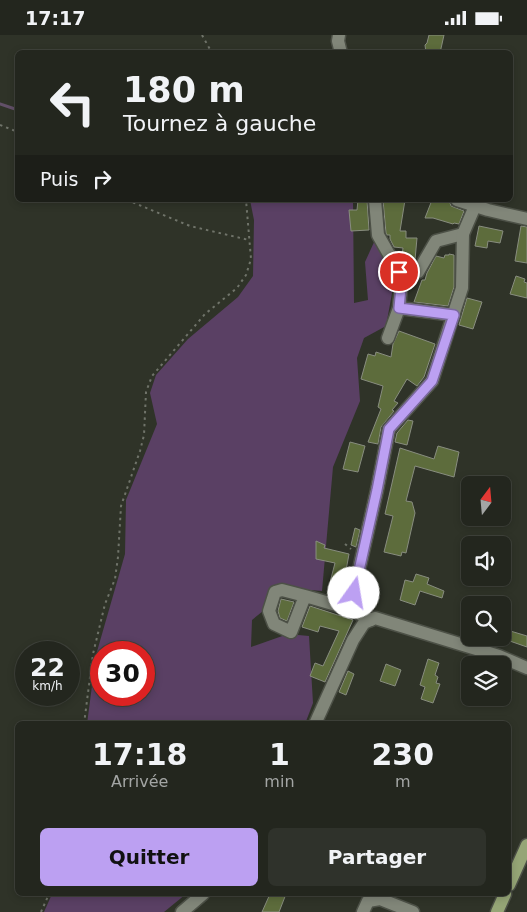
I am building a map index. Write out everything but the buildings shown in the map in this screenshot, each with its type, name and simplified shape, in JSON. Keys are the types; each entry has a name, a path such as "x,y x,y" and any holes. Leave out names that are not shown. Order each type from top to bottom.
{"main road":[{"path":"511,881 527,845"},
{"path":"497,912 504,896"}],"street":[{"path":"339,35 340,50"},
{"path":"375,202 378,235 402,277 399,308 388,338"},
{"path":"463,202 526,216"},
{"path":"350,609 389,429 432,381 462,288 463,234 475,206"},
{"path":"399,272 418,273 436,241 463,234"},
{"path":"399,308 454,315"},
{"path":"305,596 350,609 371,620"},
{"path":"316,721 353,640 364,623 375,618 499,656 527,668"},
{"path":"182,912 201,896"},
{"path":"363,912 368,901 380,899 413,912"}],"path":[{"path":"202,35 210,50"},
{"path":"0,125 15,131"},
{"path":"132,202 190,226 249,240"},
{"path":"84,721 92,654 105,604 115,579 121,506 144,435 146,392 152,376 206,315 237,288 246,275 251,259 246,202"},
{"path":"41,912 48,896"}],"shaded area":[{"path":"250,202 353,202 354,303 368,300 365,262 375,240 395,277 386,326 364,338 357,358 360,401 333,467 322,591 274,587 263,611 252,620 251,647 288,634 309,636 313,703 306,721 87,721 90,701 90,706 155,706 155,641 100,641 125,554 126,500 157,424 150,393 156,375 188,339 238,297 253,276 254,220"},
{"path":"51,896 184,896 164,912 44,912"}],"waterway":[{"path":"0,104 15,109"}],"route":[{"path":"354,593 389,429 432,381 454,315 399,308 402,277 399,272"}]}
